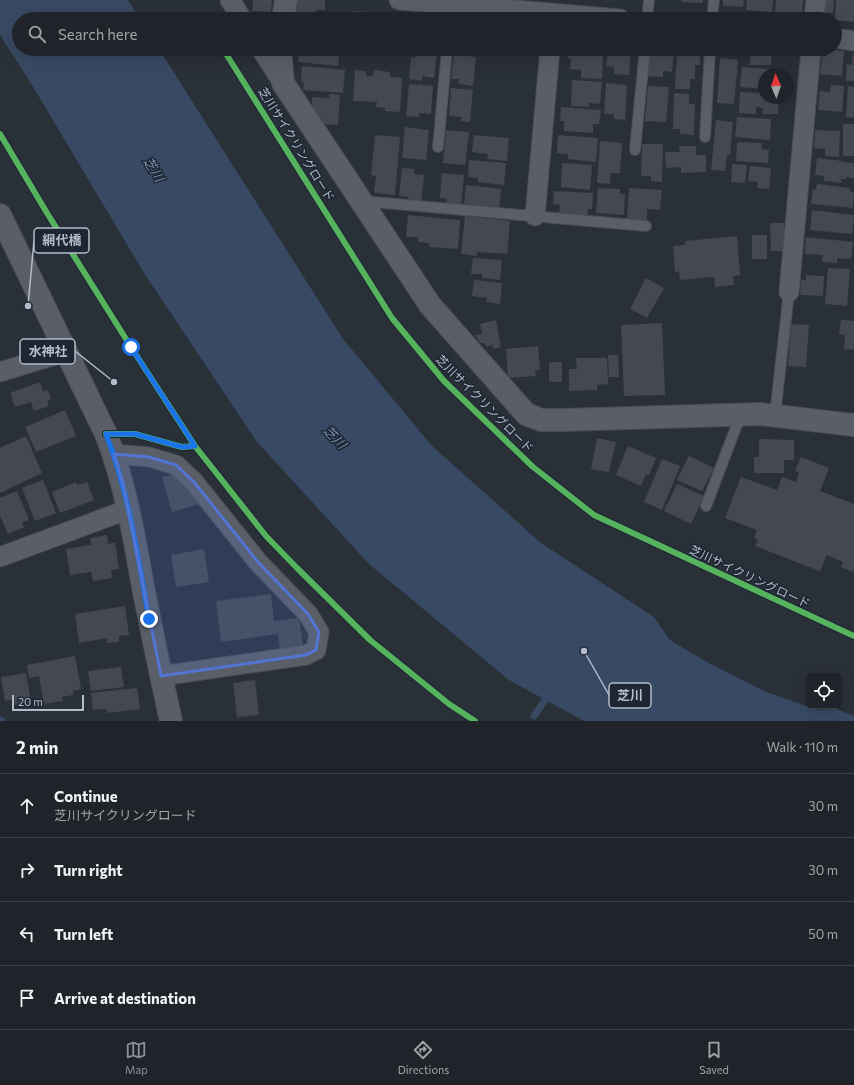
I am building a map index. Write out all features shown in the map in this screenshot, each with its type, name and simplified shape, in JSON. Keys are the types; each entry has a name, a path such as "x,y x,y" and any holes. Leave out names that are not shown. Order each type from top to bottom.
{"street":[{"path":"230,0 238,12"},
{"path":"284,12 286,0"},
{"path":"399,0 451,8 516,5 540,12"},
{"path":"815,12 816,0"},
{"path":"842,39 854,41"},
{"path":"266,56 430,305 526,414 541,420 742,414 776,415 854,425"},
{"path":"281,56 283,83"},
{"path":"535,216 549,56"},
{"path":"789,292 810,56"},
{"path":"0,215 106,434 114,454 129,509 170,721"},
{"path":"0,372 65,352"},
{"path":"114,454 149,457 176,465 194,482 258,562 308,614 319,632 316,650 306,655 161,676"},
{"path":"0,557 129,509"}],"lane":[{"path":"648,12 649,0"},
{"path":"713,12 714,0"},
{"path":"438,147 446,56"},
{"path":"635,150 644,56"},
{"path":"705,137 710,56"},
{"path":"361,201 646,226"},
{"path":"776,415 789,292"},
{"path":"706,506 742,414"}],"highlighted area":[{"path":"114,454 149,457 176,465 194,482 258,562 308,614 319,632 316,650 306,655 161,676 123,484"}],"water":[{"path":"0,0 128,0 136,12 12,12 12,54 0,35"},
{"path":"13,56 163,56 343,339 432,446 541,543 654,617 670,640 707,662 766,692 806,706 806,709 837,709 854,716 854,721 584,721 509,680 369,564 257,442 144,273"}],"building":[{"path":"253,0 272,0 271,12 252,11"},
{"path":"294,0 325,0 325,10 316,10 316,12 294,12"},
{"path":"682,0 703,0 703,3 681,2"},
{"path":"723,0 744,0 743,7 723,6"},
{"path":"747,0 773,0 772,12 746,10"},
{"path":"776,0 803,0 802,12 775,12"},
{"path":"821,0 834,0 833,12 820,12"},
{"path":"836,0 854,0 854,22 842,21 842,12 835,12"},
{"path":"351,11 374,12 351,12"},
{"path":"842,51 844,51 842,76 820,74 822,56 842,56"},
{"path":"853,54 854,81 846,81 847,64 852,65"},
{"path":"298,56 339,56 338,66 298,62"},
{"path":"415,56 437,56 434,78 422,76 422,81 409,79 411,57 415,58"},
{"path":"454,56 476,57 473,86 459,84 459,79 451,79"},
{"path":"568,56 603,56 602,79 581,78 581,70 570,69 571,58 568,59"},
{"path":"607,56 630,56 629,75 614,74 614,67 606,66"},
{"path":"649,56 673,56 672,72 663,71 663,77 648,76"},
{"path":"677,56 700,56 700,65 695,65 695,79 690,79 690,89 675,89"},
{"path":"751,56 772,56 771,65 750,65"},
{"path":"720,58 738,60 734,104 717,103"},
{"path":"302,66 345,70 343,93 303,90 304,82 301,81"},
{"path":"742,67 758,68 758,88 740,87"},
{"path":"355,70 366,71 366,76 373,76 374,70 390,72 390,77 402,78 400,112 385,111 385,108 376,107 377,102 353,101"},
{"path":"572,80 602,82 600,104 589,103 589,107 571,106"},
{"path":"606,83 627,85 625,120 614,119 614,114 604,114"},
{"path":"409,84 433,86 431,114 419,113 419,117 406,116"},
{"path":"831,85 844,86 842,112 818,110 820,91 830,92"},
{"path":"648,86 669,87 666,122 645,121"},
{"path":"848,86 854,87 854,118 846,117"},
{"path":"451,88 473,90 470,122 461,121 461,117 449,116"},
{"path":"740,92 758,93 758,104 779,104 778,114 763,114 763,108 756,107 756,114 739,113"},
{"path":"674,93 689,94 689,104 695,104 694,135 680,134 680,129 673,129"},
{"path":"329,94 340,95 338,125 321,124 322,118 317,118 317,112 312,111 312,97 329,98"},
{"path":"561,107 601,110 599,124 593,124 593,133 564,131 564,121 560,121"},
{"path":"737,117 771,119 770,140 735,137"},
{"path":"716,120 733,122 730,155 727,155 725,171 711,170"},
{"path":"843,124 854,124 854,156 843,156"},
{"path":"405,127 429,130 426,160 402,158"},
{"path":"446,130 469,132 465,165 443,163"},
{"path":"815,130 840,131 839,157 825,156 825,149 814,148"},
{"path":"375,135 400,137 395,195 374,193 376,176 371,175"},
{"path":"474,135 509,138 507,161 487,159 488,154 472,152"},
{"path":"558,135 598,138 596,162 568,159 568,154 557,153"},
{"path":"600,141 622,143 620,173 611,173 610,184 597,183"},
{"path":"737,142 762,143 762,149 769,150 768,163 736,161"},
{"path":"642,144 663,144 662,182 651,181 651,176 641,176"},
{"path":"679,146 696,146 696,155 706,155 706,172 681,173 681,167 666,168 665,152 680,152"},
{"path":"817,158 854,163 854,178 846,177 846,179 841,179 841,183 824,181 824,176 815,175"},
{"path":"469,160 506,163 504,185 478,182 478,178 468,177"},
{"path":"562,163 592,165 590,190 561,187"},
{"path":"732,164 747,165 745,183 731,182"},
{"path":"750,166 771,168 769,189 757,188 758,182 748,181"},
{"path":"402,168 414,169 414,174 424,175 421,202 408,200 409,197 399,196"},
{"path":"442,173 464,175 461,205 446,203 447,199 440,198"},
{"path":"817,184 850,188 850,192 854,192 853,208 811,204 813,189 816,190"},
{"path":"466,185 501,189 499,209 464,206"},
{"path":"598,188 620,189 620,194 625,194 624,215 596,213"},
{"path":"629,188 662,190 660,210 647,209 647,220 627,219"},
{"path":"554,191 593,193 592,209 588,209 587,217 559,215 560,205 553,204"},
{"path":"812,210 854,215 852,234 810,230"},
{"path":"408,215 460,220 458,249 429,247 429,243 418,242 418,237 406,237"},
{"path":"465,216 510,221 507,254 477,252 477,256 461,254"},
{"path":"770,223 784,223 785,251 771,251"},
{"path":"752,235 767,235 767,259 752,259"},
{"path":"737,236 740,275 733,276 734,285 715,287 714,277 680,280 679,271 675,272 673,246 685,245 685,241"},
{"path":"806,237 853,242 851,259 837,258 837,263 822,262 823,255 805,254"},
{"path":"473,258 502,260 500,280 482,278 482,274 471,274"},
{"path":"828,268 850,269 847,306 825,304"},
{"path":"806,275 824,276 823,296 800,295 801,280 806,280"},
{"path":"646,278 664,288 647,318 630,309"},
{"path":"474,280 502,283 500,304 486,302 487,298 472,296"},
{"path":"496,320 501,347 493,349 493,345 486,347 485,343 480,343 475,335 482,334 480,324"},
{"path":"841,320 854,321 854,350 844,349 845,335 839,334"},
{"path":"662,323 665,395 624,396 621,325"},
{"path":"791,324 809,325 806,367 788,366"},
{"path":"538,346 540,370 535,370 536,376 508,378 506,349"},
{"path":"608,355 618,355 619,377 609,377"},
{"path":"576,358 607,358 608,384 597,385 597,390 569,391 569,369 577,369"},
{"path":"549,362 562,362 562,382 549,382"},
{"path":"40,382 43,391 48,390 51,399 47,400 49,406 34,411 31,402 15,407 10,393"},
{"path":"65,410 76,436 36,452 25,427"},
{"path":"26,436 42,473 0,493 0,448"},
{"path":"597,438 616,442 609,472 591,469"},
{"path":"759,439 794,440 794,460 784,460 784,473 754,473 754,457 759,457"},
{"path":"628,446 656,458 649,475 646,474 641,486 616,475"},
{"path":"689,456 714,468 702,491 677,480"},
{"path":"801,457 829,468 820,491 854,504 853,572 841,567 843,562 827,555 820,571 755,546 758,540 754,538 757,530 725,518 741,477 777,490 782,477 796,482 799,472 795,471"},
{"path":"662,459 680,466 662,510 644,502"},
{"path":"176,473 199,504 172,512 162,477"},
{"path":"43,480 56,513 35,521 22,488"},
{"path":"76,482 77,485 87,482 94,500 60,513 52,492"},
{"path":"677,484 704,496 691,524 664,511"},
{"path":"17,491 29,520 22,523 24,527 8,534 0,516 0,498"},
{"path":"107,535 108,544 115,542 119,569 111,570 112,578 93,581 91,572 70,575 66,549 91,545 90,538"},
{"path":"204,549 209,582 176,587 171,555"},
{"path":"271,594 274,621 299,618 303,647 280,650 278,634 221,642 216,601"},
{"path":"125,606 129,635 119,636 119,642 107,643 107,638 79,643 75,614"},
{"path":"75,656 81,689 73,691 73,695 62,697 63,701 44,704 39,676 29,678 27,665"},
{"path":"121,667 124,687 91,691 88,671"},
{"path":"26,673 31,702 15,705 14,699 5,701 1,677"},
{"path":"255,680 259,715 237,717 233,683"},
{"path":"137,688 140,709 107,713 106,709 93,710 91,693"}],"waterway":[{"path":"534,716 550,693"}],"cycle path":[{"name":"芝川サイクリングロード","path":"227,56 392,318 444,381 533,467 594,515 854,636"},
{"path":"0,134 47,213 195,446 266,536 370,640 449,704 475,721"},
{"path":"106,434 135,434 182,447 195,446"}],"place":[{"name":"網代橋","path":"28,306"},
{"name":"水神社","path":"114,382"},
{"name":"芝川","path":"584,651"}],"route":[{"path":"131,347 195,446 182,447 135,434 106,434 114,454 129,509 149,619"}]}
